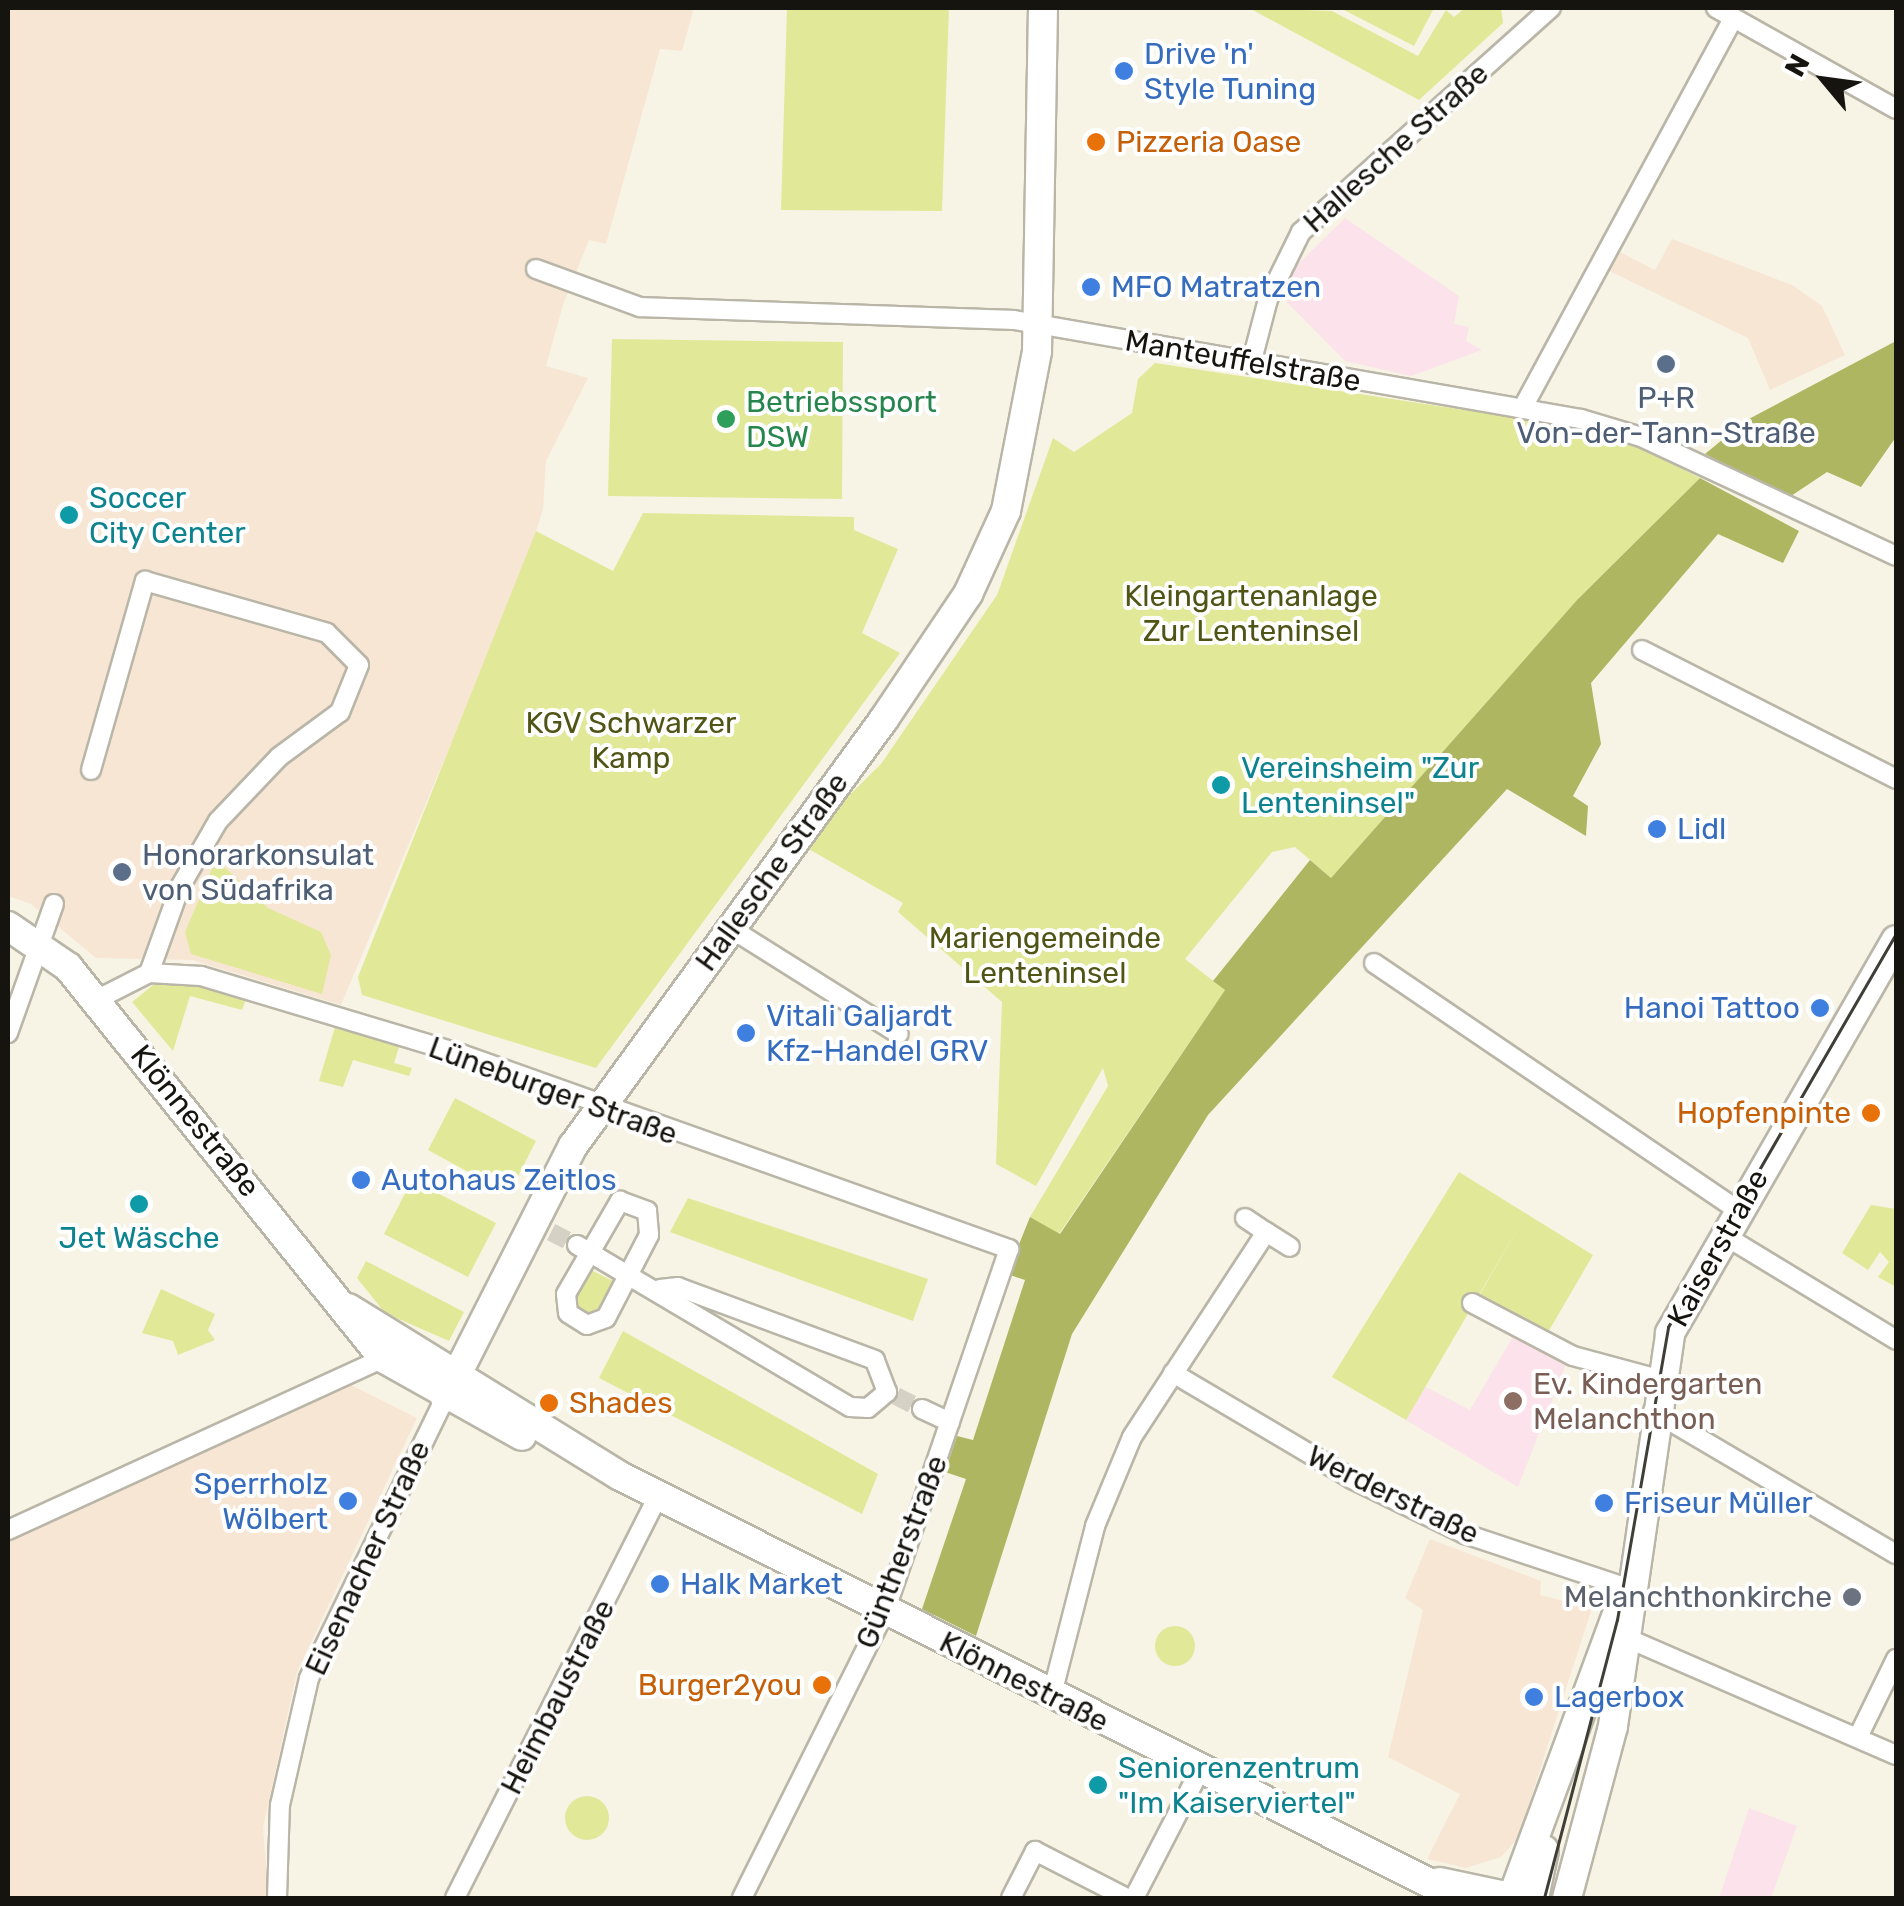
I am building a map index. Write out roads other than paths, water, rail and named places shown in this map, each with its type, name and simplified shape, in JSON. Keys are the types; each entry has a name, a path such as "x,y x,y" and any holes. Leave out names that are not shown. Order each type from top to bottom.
{"main road":[{"name":"Hallesche Straße","path":"450,1388 542,1228 600,1108 968,594 1018,470 1038,325 1043,8"},
{"path":"8,926 36,939"},
{"name":"Klönnestraße","path":"36,939 96,1000 348,1308 383,1358 450,1388 886,1609 1433,1892 1459,1898"},
{"name":"Kaiserstraße","path":"1567,1898 1629,1638 1627,1588 1652,1410 1682,1304 1896,940"},
{"name":"Klönnestraße","path":"348,1308 450,1388"},
{"name":"Kaiserstraße","path":"1513,1898 1627,1588"},
{"path":"1534,1898 1552,1799"},
{"name":"Klönnestraße","path":"1433,1892 1443,1880 1513,1898"}],"street":[{"name":"Hallesche Straße","path":"1251,364 1268,299 1301,232 1551,8"},
{"path":"1716,8 1896,110"},
{"path":"1522,408 1732,19"},
{"name":"Manteuffelstraße","path":"536,269 555,285 640,307 1038,325 1522,408 1641,437 1896,556"},
{"path":"92,770 145,581 327,633 358,666 340,712 278,757 208,836 148,973 96,1000"},
{"path":"1642,650 1896,779"},
{"path":"8,1032 36,939 54,904"},
{"path":"730,928 899,1034"},
{"path":"1374,963 1896,1340"},
{"name":"Lüneburger Straße","path":"148,973 201,976 326,1013 1009,1249"},
{"path":"638,1203 652,1222 606,1318 575,1320 566,1294 583,1249 613,1206 638,1203"},
{"path":"1245,1218 1290,1247"},
{"path":"1052,1694 1107,1495 1173,1372 1266,1232"},
{"path":"583,1249 660,1289 850,1406 868,1408 891,1394 875,1360 678,1288 660,1289"},
{"name":"Güntherstraße","path":"742,1898 886,1609 1009,1249"},
{"path":"1472,1303 1572,1356 1658,1379"},
{"path":"8,1530 383,1358"},
{"name":"Werderstraße","path":"1173,1372 1465,1534 1627,1588"},
{"name":"Eisenacher Straße","path":"278,1898 280,1805 309,1678 450,1388"},
{"path":"922,1409 950,1422"},
{"path":"1652,1410 1896,1554"},
{"name":"Heimbaustraße","path":"455,1898 658,1494"},
{"path":"1629,1638 1896,1755"},
{"path":"1858,1737 1896,1659"},
{"path":"1011,1898 1035,1851 1130,1898 1199,1772"}],"tunnel":[{"path":"551,1232 577,1245"},
{"path":"896,1396 922,1409"}],"tram line":[{"path":"1544,1898 1617,1620 1668,1327 1896,933"}],"place":[{"name":"Drive 'n' Style Tuning","path":"1124,71"},
{"name":"Pizzeria Oase","path":"1096,142"},
{"name":"MFO Matratzen","path":"1091,287"},
{"name":"P+R Von-der-Tann-Straße","path":"1666,364"},
{"name":"Betriebssport DSW","path":"726,419"},
{"name":"Soccer City Center","path":"69,515"},
{"name":"Vereinsheim \"Zur Lenteninsel\"","path":"1221,785"},
{"name":"Lidl","path":"1657,829"},
{"name":"Honorarkonsulat von Südafrika","path":"122,872"},
{"name":"Hanoi Tattoo","path":"1820,1008"},
{"name":"Vitali Galjardt Kfz-Handel GRV","path":"746,1033"},
{"name":"Hopfenpinte","path":"1871,1113"},
{"name":"Autohaus Zeitlos","path":"361,1180"},
{"name":"Jet Wäsche","path":"139,1204"},
{"name":"Ev. Kindergarten Melanchthon","path":"1513,1401"},
{"name":"Shades","path":"549,1403"},
{"name":"Sperrholz Wölbert","path":"348,1501"},
{"name":"Friseur Müller","path":"1604,1503"},
{"name":"Halk Market","path":"660,1584"},
{"name":"Melanchthonkirche","path":"1852,1597"},
{"name":"Burger2you","path":"822,1685"},
{"name":"Lagerbox","path":"1534,1697"},
{"name":"Seniorenzentrum \"Im Kaiserviertel\"","path":"1098,1785"}],"park label":[{"name":"Kleingartenanlage Zur Lenteninsel","path":"1251,613"},
{"name":"KGV Schwarzer Kamp","path":"631,740"},
{"name":"Mariengemeinde Lenteninsel","path":"1045,955"}]}
